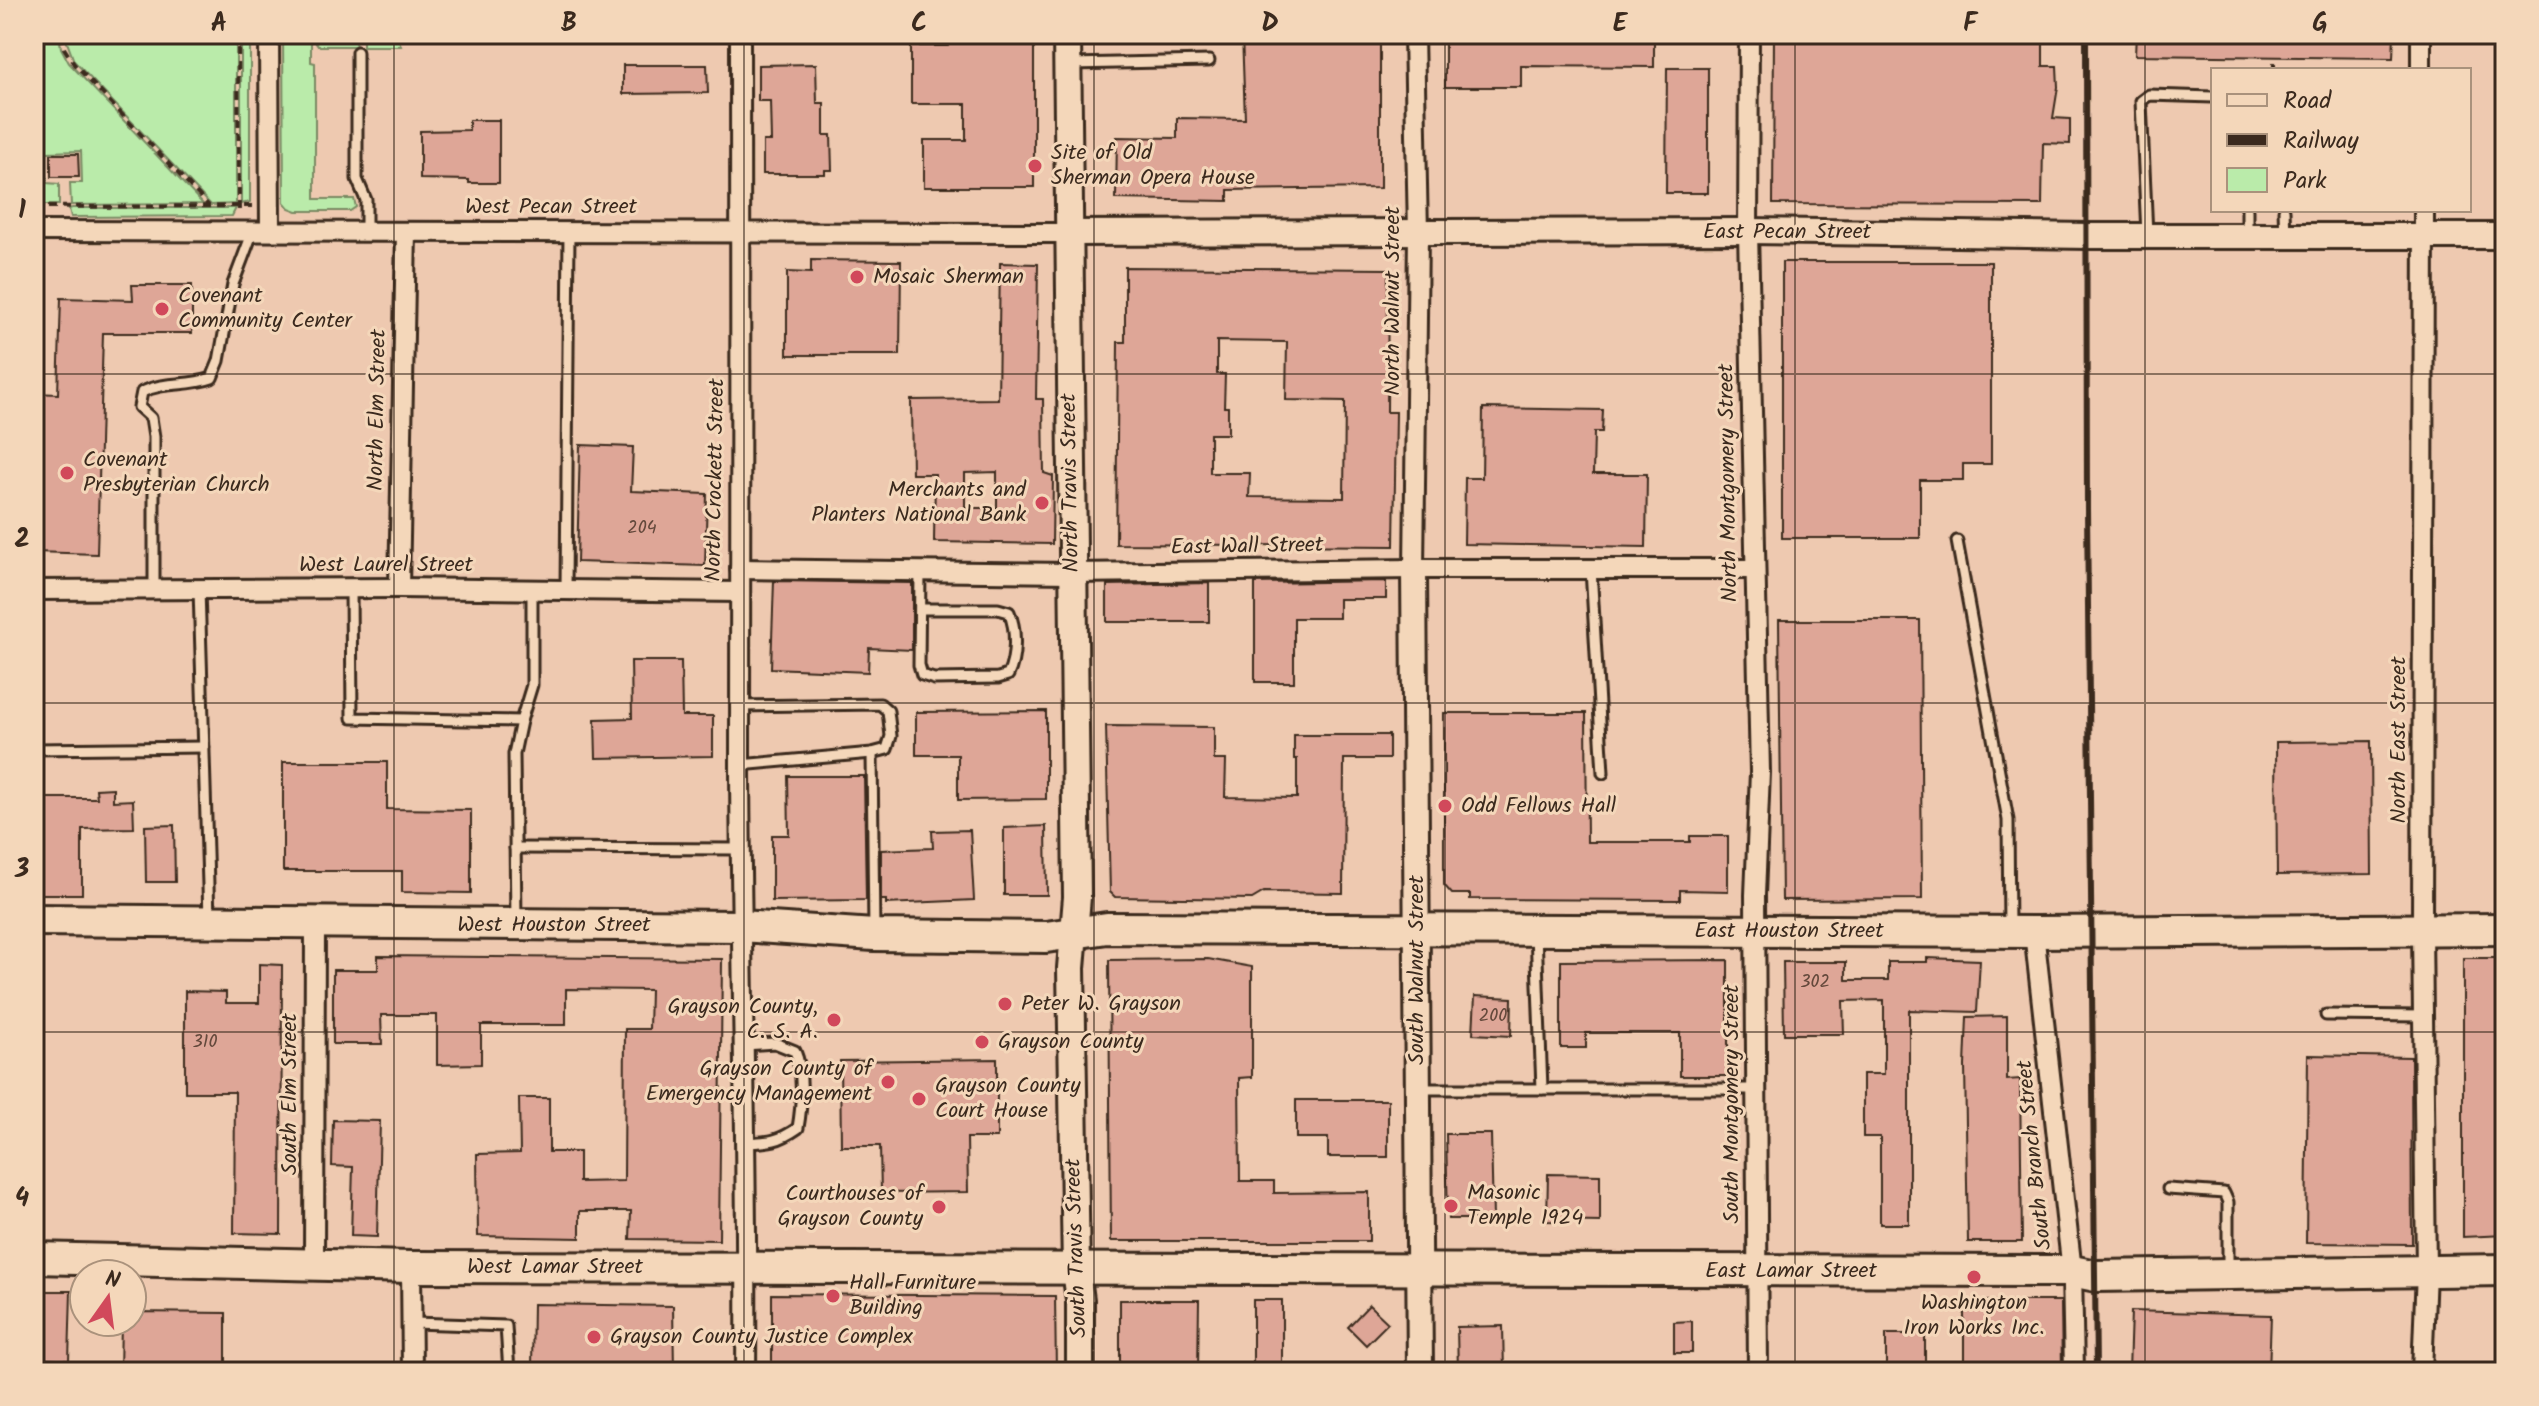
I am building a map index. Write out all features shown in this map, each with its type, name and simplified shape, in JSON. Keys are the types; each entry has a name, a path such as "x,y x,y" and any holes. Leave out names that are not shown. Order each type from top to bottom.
{"main road":[{"name":"North Travis Street","path":"1067,34 1077,897 1073,933"},
{"name":"West Houston Street","path":"34,920 741,926 874,935 1046,937 1073,933"},
{"name":"East Houston Street","path":"1073,933 1107,928 2022,932 2505,929"},
{"name":"South Travis Street","path":"1073,933 1080,1372"},
{"name":"West Lamar Street","path":"34,1258 411,1267 747,1266 1076,1270"},
{"name":"East Lamar Street","path":"1076,1270 2072,1271 2096,1276 2505,1270"}],"street":[{"path":"254,231 270,206 269,34"},
{"name":"North Crockett Street","path":"740,34 740,849 746,1372"},
{"name":"North Walnut Street","path":"1414,34 1418,234 1414,569"},
{"name":"North Montgomery Street","path":"1749,34 1748,231 1760,772 1755,931"},
{"path":"2421,34 2421,68"},
{"name":"North East Street","path":"2422,1372 2426,1271 2422,930 2424,212"},
{"name":"West Pecan Street","path":"34,231 1068,233"},
{"name":"East Pecan Street","path":"1068,233 1748,231 2505,236"},
{"name":"North Elm Street","path":"399,588 406,232"},
{"name":"East Wall Street","path":"740,569 1072,573 1755,569"},
{"name":"South Walnut Street","path":"1414,569 1420,1372"},
{"name":"West Laurel Street","path":"34,590 399,588 739,592"},
{"name":"South Elm Street","path":"314,1265 315,923"},
{"name":"South Montgomery Street","path":"1755,931 1758,1372"},
{"name":"South Branch Street","path":"2022,932 2072,1271 2074,1372"},
{"path":"411,1267 412,1372"}],"lane":[{"path":"357,52 357,179 366,200 366,230"},
{"path":"1067,64 1209,61"},
{"path":"2147,235 2141,101 2149,95 2211,97"},
{"path":"2247,212 2247,236"},
{"path":"2284,212 2285,236"},
{"path":"154,590 154,437 151,418 139,407 142,392 155,386 194,385 212,378 219,361 233,284 254,231"},
{"path":"566,590 569,231"},
{"path":"1957,541 2008,820 2022,932"},
{"path":"1591,569 1603,773"},
{"path":"920,572 919,665 922,675 934,679 998,678 1008,675 1012,665 1013,621 1009,612 998,609 920,609"},
{"path":"199,589 210,922"},
{"path":"351,589 352,718 521,721"},
{"path":"516,925 514,754 532,685 532,590"},
{"path":"740,706 880,704 888,711 891,736 887,749 872,753 740,765"},
{"path":"34,749 204,747"},
{"path":"872,753 874,935"},
{"path":"515,848 740,849"},
{"path":"1536,929 1542,1089"},
{"path":"2326,1015 2423,1016"},
{"path":"743,1045 775,1043 795,1051 799,1060 801,1114 798,1128 786,1137 775,1142 744,1143"},
{"path":"1418,1089 1756,1089"},
{"path":"2168,1189 2224,1193 2228,1202 2228,1274"},
{"path":"413,1323 506,1326 509,1372"}],"path":[{"path":"61,34 64,48 74,64 209,206"},
{"path":"238,34 238,206 254,231"},
{"path":"2274,57 2274,68"},
{"path":"34,207 270,206"}],"green space":[{"path":"34,34 59,34 61,48 69,63 203,204 71,205 70,183 82,183 81,151 47,152 47,183 59,184 59,205 34,205"},
{"path":"64,34 236,34 236,204 211,205 74,61"},
{"path":"241,34 250,34 250,202 241,204"},
{"path":"283,34 311,34 311,62 315,63 315,199 354,199 356,207 350,211 297,211 284,202"},
{"path":"317,34 353,34 356,46 318,46 315,42"},
{"path":"367,34 489,36 403,36 399,40 401,46 363,46"},
{"path":"236,208 232,216 71,217 69,209"}],"building":[{"path":"947,34 1009,34 1009,45 1034,45 1034,187 924,187 924,140 966,140 966,104 911,104 911,46 948,46"},
{"path":"1242,34 1380,34 1380,188 1228,190 1228,201 1116,199 1117,137 1177,138 1177,118 1245,119"},
{"path":"1445,34 1654,34 1654,67 1521,66 1521,87 1445,87"},
{"path":"1774,34 2043,34 2043,66 2057,66 2058,87 2053,118 2070,119 2070,144 2043,143 2042,205 1773,204"},
{"path":"2136,34 2394,34 2393,58 2135,55"},
{"path":"816,64 817,103 824,103 824,135 831,135 832,170 825,170 825,174 763,174 763,141 771,141 770,101 758,101 758,65"},
{"path":"623,65 707,65 708,93 623,94"},
{"path":"1667,68 1708,68 1708,193 1666,193"},
{"path":"469,120 499,120 499,183 420,179 420,131 469,130"},
{"path":"51,154 78,154 79,177 51,177"},
{"path":"811,260 901,261 900,355 787,355 787,272 811,273"},
{"path":"1782,262 1991,262 1991,464 1963,464 1963,480 1920,480 1920,538 1782,538"},
{"path":"1000,263 1038,264 1036,399 1043,399 1044,473 1053,476 1052,544 934,542 935,474 912,474 911,400 998,399","holes":["997,472 997,508 965,508 965,473"]},
{"path":"1125,267 1388,269 1387,412 1396,412 1394,546 1116,544 1118,342 1125,342","holes":["1217,341 1287,342 1286,400 1345,401 1344,498 1249,497 1250,473 1210,473 1210,434 1228,434 1228,407 1224,407 1225,374 1217,374"]},
{"name":"Covenant Presbyterian Church","path":"132,285 192,285 192,333 103,333 97,554 34,552 34,393 58,394 61,298 133,300"},
{"path":"1483,408 1603,410 1602,432 1594,432 1593,474 1647,474 1646,547 1464,544 1465,478 1482,478"},
{"path":"580,445 633,447 631,491 707,494 705,566 577,562"},
{"path":"774,581 912,583 912,650 869,648 868,672 771,668"},
{"path":"1386,581 1386,599 1339,599 1339,618 1294,618 1294,682 1255,682 1255,583"},
{"path":"1209,583 1209,622 1107,622 1107,585"},
{"path":"1779,620 1920,620 1922,899 1782,900"},
{"path":"631,661 681,661 682,716 713,716 713,756 596,758 595,719 632,718"},
{"path":"1046,711 1046,799 958,800 958,755 916,755 916,712"},
{"path":"1444,713 1586,713 1587,842 1690,842 1690,836 1728,836 1728,891 1680,890 1680,900 1470,899 1470,894 1452,894 1444,885"},
{"path":"1106,726 1214,727 1214,760 1226,760 1225,797 1297,798 1294,735 1389,735 1389,759 1344,759 1343,893 1264,892 1252,899 1115,897 1110,892"},
{"path":"2371,741 2372,874 2277,875 2276,742"},
{"path":"283,762 387,762 387,809 471,810 471,893 402,892 402,871 283,871"},
{"path":"788,776 864,776 866,900 772,901 772,835 789,835"},
{"path":"113,788 113,801 133,800 134,828 82,829 82,894 34,894 34,798 97,798 96,789"},
{"path":"174,825 175,882 146,882 145,826"},
{"path":"1046,826 1047,895 1004,895 1004,828"},
{"path":"970,830 974,900 886,904 886,900 881,900 881,850 933,848 932,831"},
{"path":"378,956 722,959 719,1240 630,1239 631,1211 580,1211 580,1238 478,1236 477,1154 520,1153 519,1098 549,1098 549,1152 579,1152 579,1182 624,1181 625,1029 649,1029 650,990 566,989 566,1025 481,1025 481,1064 437,1065 437,1015 381,1015 382,1044 333,1044 333,970 378,970"},
{"path":"1927,958 1980,960 1977,1012 1909,1010 1909,1224 1880,1224 1880,1137 1863,1137 1863,1074 1884,1074 1884,1000 1843,1001 1844,1034 1784,1034 1783,962 1846,962 1846,980 1888,980 1888,962 1927,962"},
{"path":"2463,958 2505,958 2505,1235 2463,1237"},
{"path":"1208,959 1252,967 1252,1077 1239,1078 1240,1181 1274,1181 1274,1193 1369,1192 1369,1241 1111,1241 1109,960"},
{"path":"1728,960 1728,1076 1680,1076 1680,1033 1586,1033 1586,1048 1561,1048 1561,961"},
{"path":"259,964 282,965 281,1234 234,1233 235,1092 185,1092 185,991 226,992 226,1003 259,1003"},
{"path":"1475,996 1512,998 1511,1036 1473,1034"},
{"path":"2007,1016 2007,1080 2020,1079 2022,1242 1968,1242 1967,1017"},
{"path":"2308,1055 2411,1057 2412,1244 2306,1243"},
{"name":"Grayson County Court House","path":"997,1059 997,1138 967,1138 968,1192 881,1193 880,1146 841,1146 840,1061"},
{"path":"1296,1100 1388,1100 1388,1157 1328,1157 1328,1138 1296,1138"},
{"path":"333,1120 380,1121 377,1237 351,1236 353,1167 332,1166"},
{"path":"1446,1134 1491,1134 1493,1219 1448,1219"},
{"path":"1548,1174 1600,1175 1600,1222 1547,1221"},
{"path":"34,1291 68,1291 69,1361 34,1358"},
{"path":"772,1294 1055,1296 1056,1372 772,1372"},
{"path":"1120,1300 1199,1300 1198,1372 1120,1372"},
{"path":"1253,1300 1282,1300 1282,1372 1253,1372"},
{"path":"1964,1301 2061,1301 2062,1372 1964,1372"},
{"name":"Grayson County Justice Complex","path":"533,1304 673,1306 674,1372 532,1368"},
{"path":"1369,1305 1388,1323 1366,1345 1348,1327"},
{"path":"2131,1311 2271,1315 2269,1372 2129,1372"},
{"path":"148,1312 226,1313 226,1372 120,1372 121,1338 148,1338"},
{"path":"1692,1321 1692,1353 1674,1353 1674,1322"},
{"path":"1503,1326 1504,1372 1458,1372 1457,1327"},
{"path":"1886,1334 1925,1334 1925,1372 1886,1372"}],"railway":[{"path":"2086,34 2087,510 2096,1372"}],"place":[{"name":"Site of Old Sherman Opera House","path":"1035,166"},
{"name":"Mosaic Sherman","path":"857,277"},
{"name":"Covenant Community Center","path":"162,309"},
{"name":"Covenant Presbyterian Church","path":"67,473"},
{"name":"Merchants and Planters National Bank","path":"1042,503"},
{"name":"Odd Fellows Hall","path":"1445,806"},
{"name":"Peter W. Grayson","path":"1005,1004"},
{"name":"Grayson County, C. S. A.","path":"834,1020"},
{"name":"Grayson County","path":"982,1042"},
{"name":"Grayson County of Emergency Management","path":"888,1082"},
{"name":"Grayson County Court House","path":"919,1099"},
{"name":"Masonic Temple 1924","path":"1451,1206"},
{"name":"Courthouses of Grayson County","path":"939,1207"},
{"name":"Washington Iron Works Inc.","path":"1974,1277"},
{"name":"Hall Furniture Building","path":"833,1296"},
{"name":"Grayson County Justice Complex","path":"594,1337"}]}
